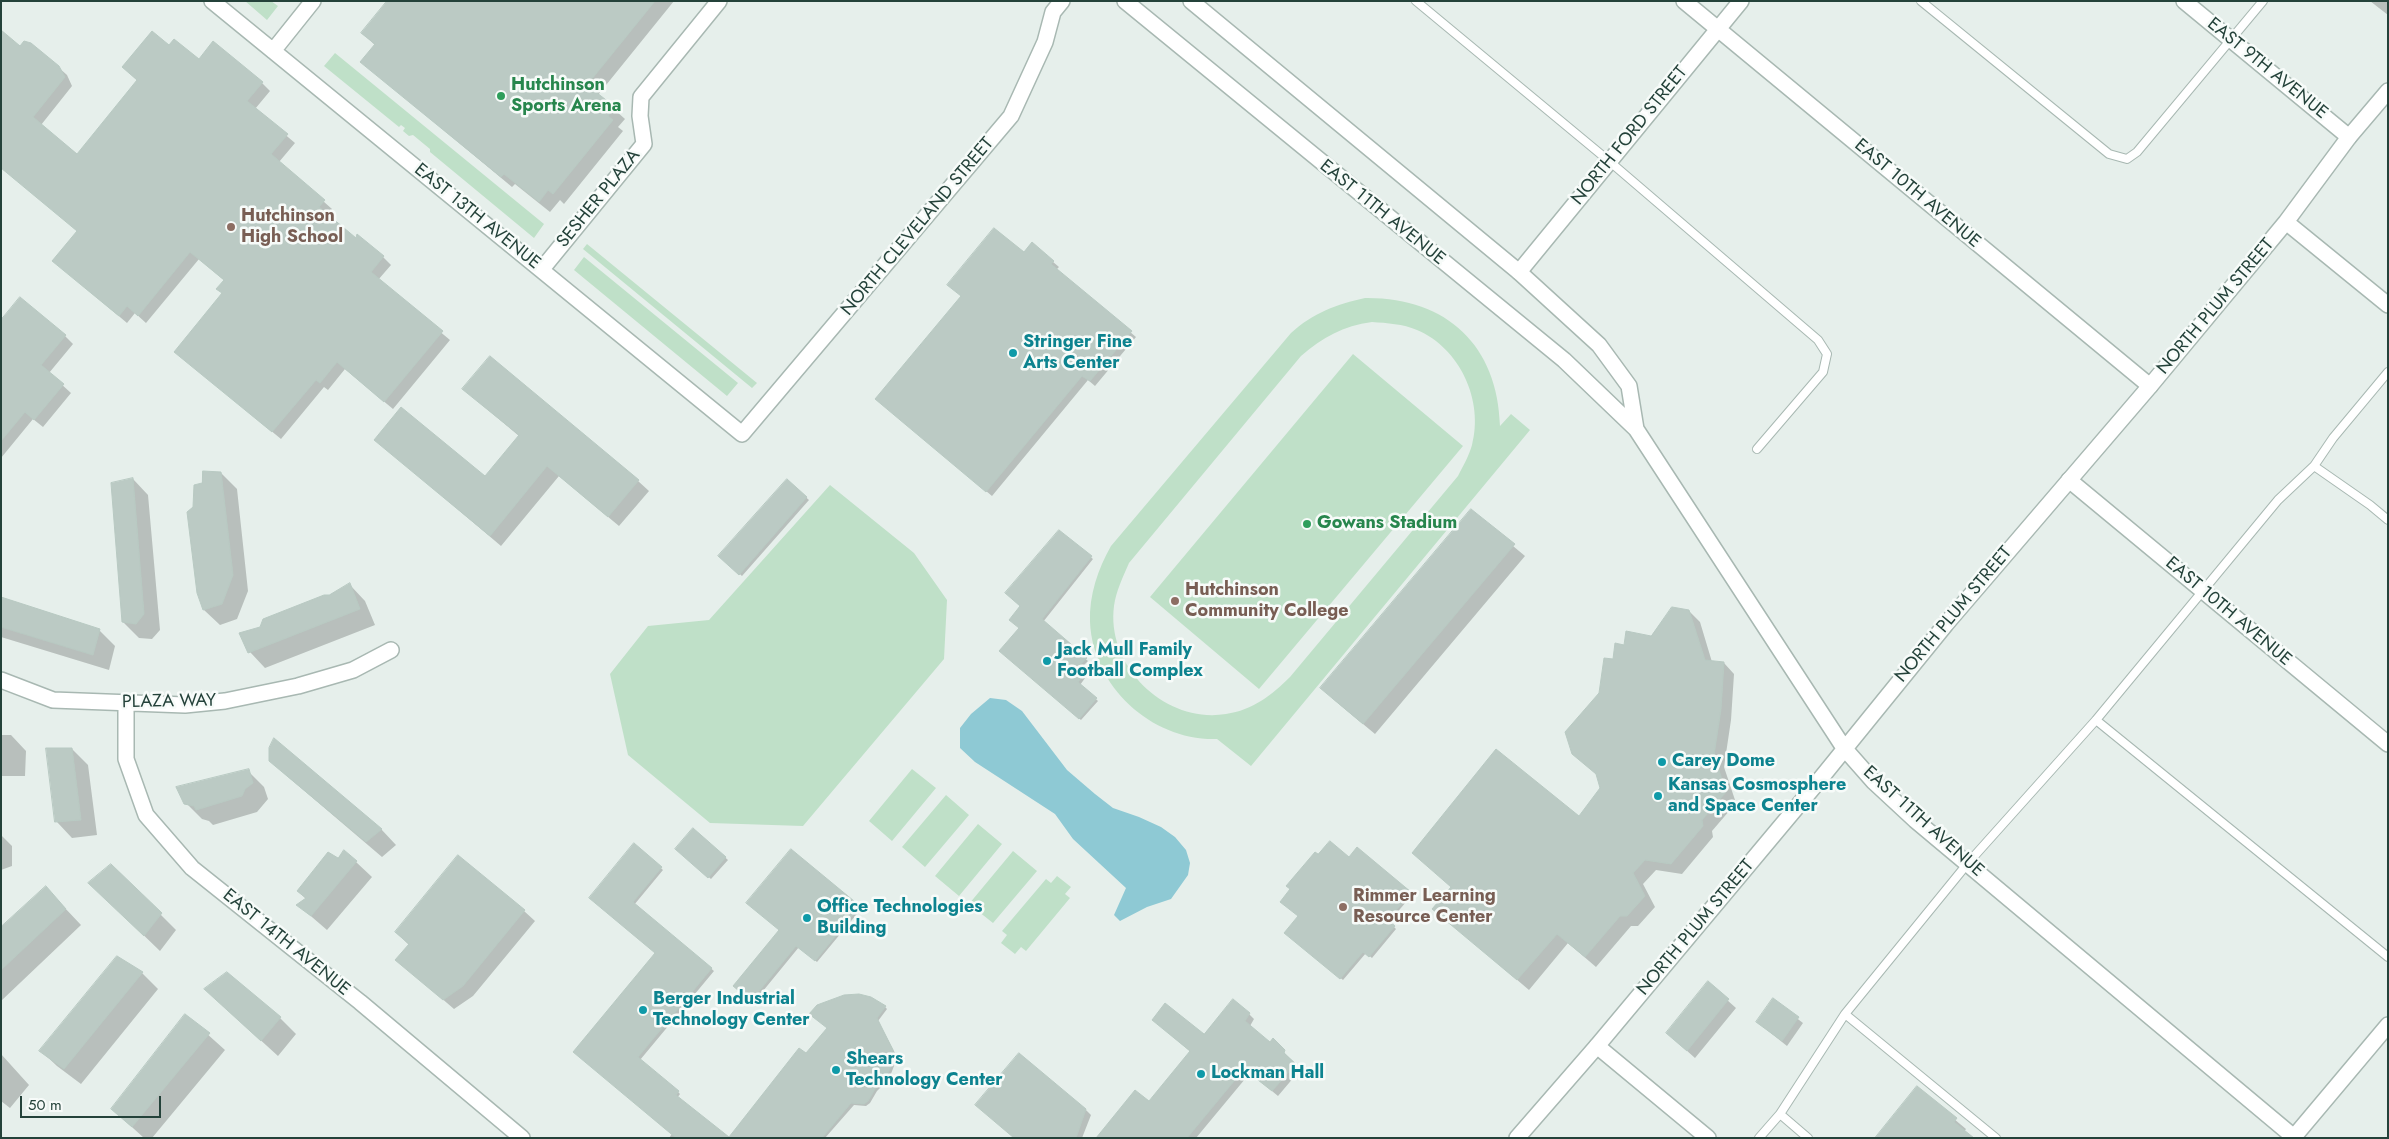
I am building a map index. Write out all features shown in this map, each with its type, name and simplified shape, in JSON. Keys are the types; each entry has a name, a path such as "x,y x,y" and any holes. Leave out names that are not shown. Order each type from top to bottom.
{"street":[{"name":"EAST 13TH AVENUE","path":"212,1 742,434"},
{"path":"273,51 314,1"},
{"name":"SESHER PLAZA","path":"542,269 644,144 640,116 641,97 718,1"},
{"name":"NORTH CLEVELAND STREET","path":"742,434 1011,116 1045,42 1053,12 1062,1"},
{"name":"EAST 11TH AVENUE","path":"1125,1 1564,360 1636,429 1844,748 1874,782 1915,820 2294,1137"},
{"name":"EAST 11TH AVENUE","path":"1191,1 1519,272 1599,345 1630,386 1636,429"},
{"name":"EAST 10TH AVENUE","path":"1684,1 2150,386"},
{"name":"NORTH FORD STREET","path":"1519,272 1741,1"},
{"name":"EAST 9TH AVENUE","path":"2184,1 2349,137"},
{"name":"NORTH PLUM STREET","path":"1517,1138 1597,1046 1946,624 2150,386 2286,222 2349,137 2388,91"},
{"path":"2286,222 2388,305"},
{"name":"EAST 10TH AVENUE","path":"2069,480 2388,744"},
{"name":"PLAZA WAY","path":"1,680 53,700 185,705 225,701 298,686 354,670 391,650"},
{"name":"EAST 14TH AVENUE","path":"126,703 126,759 146,815 192,868 308,960 522,1138"},
{"path":"2294,1137 2388,1025"},
{"path":"1597,1046 1708,1138"}],"lane":[{"path":"1416,1 1610,161 1818,340 1827,354 1822,372 1757,449"},
{"path":"1921,1 2110,154 2127,159 2138,152 2263,1"},
{"path":"1760,1138 1780,1114 1845,1014 1968,863 2096,720 2278,500 2314,466 2333,438 2388,372"},
{"path":"2314,466 2388,520"},
{"path":"2096,720 2388,957"},
{"path":"1845,1014 1996,1138"},
{"path":"1780,1114 1808,1138"}],"green space":[{"path":"245,1 271,1 278,6 267,20"},
{"path":"335,53 544,224 534,238 430,152 430,149 413,135 409,136 403,131 405,128 401,125 399,127 324,66"},
{"path":"587,244 757,383 752,388 583,249"},
{"path":"584,257 738,383 727,396 574,270"},
{"path":"1365,298 1394,300 1420,306 1443,317 1462,331 1478,350 1489,372 1497,397 1500,426 1511,414 1530,430 1251,766 1217,739 1193,737 1171,731 1149,720 1131,706 1115,689 1102,668 1094,646 1090,622 1093,592 1098,573 1111,546 1291,333 1317,315 1335,306","holes":["1372,322 1406,326 1432,338 1445,349 1465,378 1475,411 1475,428 1471,449 1458,476 1290,677 1269,696 1236,712 1204,715 1182,710 1162,700 1144,687 1130,670 1120,650 1114,629 1115,600 1129,563 1301,356 1317,343 1334,333 1352,326"]},
{"path":"1353,354 1463,446 1259,689 1150,597"},
{"path":"830,485 914,553 947,600 944,659 803,826 710,823 628,755 610,674 648,626 709,620"},
{"path":"912,769 936,788 892,841 869,821"},
{"path":"946,795 969,815 925,867 902,847"},
{"path":"978,824 1002,844 959,896 935,876"},
{"path":"1013,851 1037,871 993,923 969,904"},
{"path":"1057,876 1071,887 1065,894 1070,898 1026,951 1021,947 1015,954 1001,943 1007,935 1002,931 1046,879 1051,883"}],"water":[{"path":"990,698 1006,700 1022,711 1067,770 1113,808 1161,827 1175,837 1186,850 1190,863 1188,875 1171,899 1147,907 1120,921 1114,915 1126,888 1073,839 1055,814 975,762 960,748 960,728 971,714"}],"building":[{"name":"Hutchinson Sports Arena","path":"387,1 655,1 587,85 615,107 608,116 613,120 553,194 548,190 539,202 504,174 501,177 360,62 375,44 361,33"},
{"path":"1,30 20,46 24,41 31,43 59,66 65,77 33,117 77,154 137,80 122,67 152,31 169,45 174,39 199,59 213,41 263,82 247,101 288,134 271,154 325,200 319,207 356,238 357,234 384,256 371,272 443,331 384,402 337,362 320,383 316,380 272,432 174,352 222,293 216,289 224,280 190,252 138,316 127,306 119,316 52,261 77,231 1,168"},
{"name":"Stringer Fine Arts Center","path":"994,228 1024,252 1032,242 1054,261 1051,264 1132,331 1090,381 1082,376 986,492 875,399 961,296 947,285"},
{"path":"20,297 66,335 41,365 64,384 34,420 25,412 1,441 1,320"},
{"path":"490,356 639,480 608,517 547,466 490,536 374,440 401,407 485,476 519,435 462,389"},
{"path":"203,471 221,472 233,575 222,604 203,610 197,593 187,512 193,507 194,485 202,483"},
{"path":"133,478 144,614 136,624 122,622 111,483"},
{"path":"787,479 807,497 739,575 718,556"},
{"path":"1471,509 1515,544 1363,724 1320,688"},
{"path":"1059,530 1092,556 1042,619 1087,658 1080,665 1087,671 1078,682 1097,698 1079,719 999,651 1019,628 1009,620 1020,606 1005,593"},
{"path":"350,583 360,609 248,653 239,633 260,627 263,619 324,595 329,595"},
{"path":"1,597 100,629 93,655 1,627"},
{"name":"Kansas Cosmosphere and Space Center","path":"1672,607 1689,610 1705,660 1724,662 1721,709 1714,755 1726,792 1702,820 1703,826 1671,864 1645,860 1633,873 1645,896 1627,916 1620,916 1585,957 1557,934 1517,980 1432,909 1451,887 1412,853 1496,749 1579,816 1600,788 1596,774 1572,754 1565,732 1599,693 1604,658 1613,659 1615,643 1624,645 1626,631 1651,636"},
{"path":"274,738 382,829 366,842 269,761 269,748"},
{"path":"46,748 72,748 81,820 55,822"},
{"path":"249,769 253,783 245,789 242,796 196,810 194,806 184,804 176,787"},
{"path":"693,828 726,857 708,878 675,849"},
{"name":"Rimmer Learning Resource Center","path":"1330,841 1349,857 1357,847 1411,892 1388,920 1395,926 1369,957 1363,952 1340,979 1284,933 1298,916 1280,902 1290,889 1286,886 1315,852 1318,854"},
{"path":"634,843 662,867 633,902 712,968 638,1057 679,1091 676,1095 729,1137 799,1048 806,1053 827,1028 809,1014 817,1005 844,995 859,994 871,997 886,1006 877,1018 893,1050 892,1063 887,1076 864,1104 851,1103 822,1138 676,1138 573,1052 655,953 589,898"},
{"name":"Office Technologies Building","path":"791,849 860,906 815,961 796,946 751,1001 733,986 779,930 746,903"},
{"path":"344,850 357,861 311,916 296,905 306,898 297,891 328,852 338,858"},
{"path":"458,855 525,910 463,986 443,1000 395,960 409,944 395,932"},
{"path":"111,864 162,913 144,936 88,883"},
{"path":"46,886 66,909 1,970 1,927"},
{"path":"117,956 143,972 64,1069 39,1051"},
{"path":"227,972 281,1017 261,1041 204,989"},
{"path":"1708,981 1729,999 1687,1051 1666,1033"},
{"path":"1773,998 1799,1017 1782,1041 1756,1022"},
{"name":"Lockman Hall","path":"1233,999 1250,1013 1245,1021 1270,1042 1273,1038 1285,1050 1284,1053 1296,1064 1272,1091 1244,1069 1187,1138 1096,1138 1135,1090 1149,1101 1190,1051 1152,1020 1165,1003 1204,1034"},
{"path":"185,1014 210,1033 132,1127 111,1109"},
{"path":"1019,1053 1086,1109 1076,1138 1014,1138 975,1105"},
{"path":"1917,1086 1957,1118 1954,1122 1974,1138 1875,1138"}],"place":[{"name":"Hutchinson Sports Arena","path":"501,96"},
{"name":"Hutchinson High School","path":"231,227"},
{"name":"Stringer Fine Arts Center","path":"1013,353"},
{"name":"Gowans Stadium","path":"1307,524"},
{"name":"Hutchinson Community College","path":"1175,601"},
{"name":"Jack Mull Family Football Complex","path":"1047,661"},
{"name":"Carey Dome","path":"1662,762"},
{"name":"Kansas Cosmosphere and Space Center","path":"1658,796"},
{"name":"Rimmer Learning Resource Center","path":"1343,907"},
{"name":"Office Technologies Building","path":"807,918"},
{"name":"Berger Industrial Technology Center","path":"643,1010"},
{"name":"Shears Technology Center","path":"836,1070"},
{"name":"Lockman Hall","path":"1201,1074"}]}
